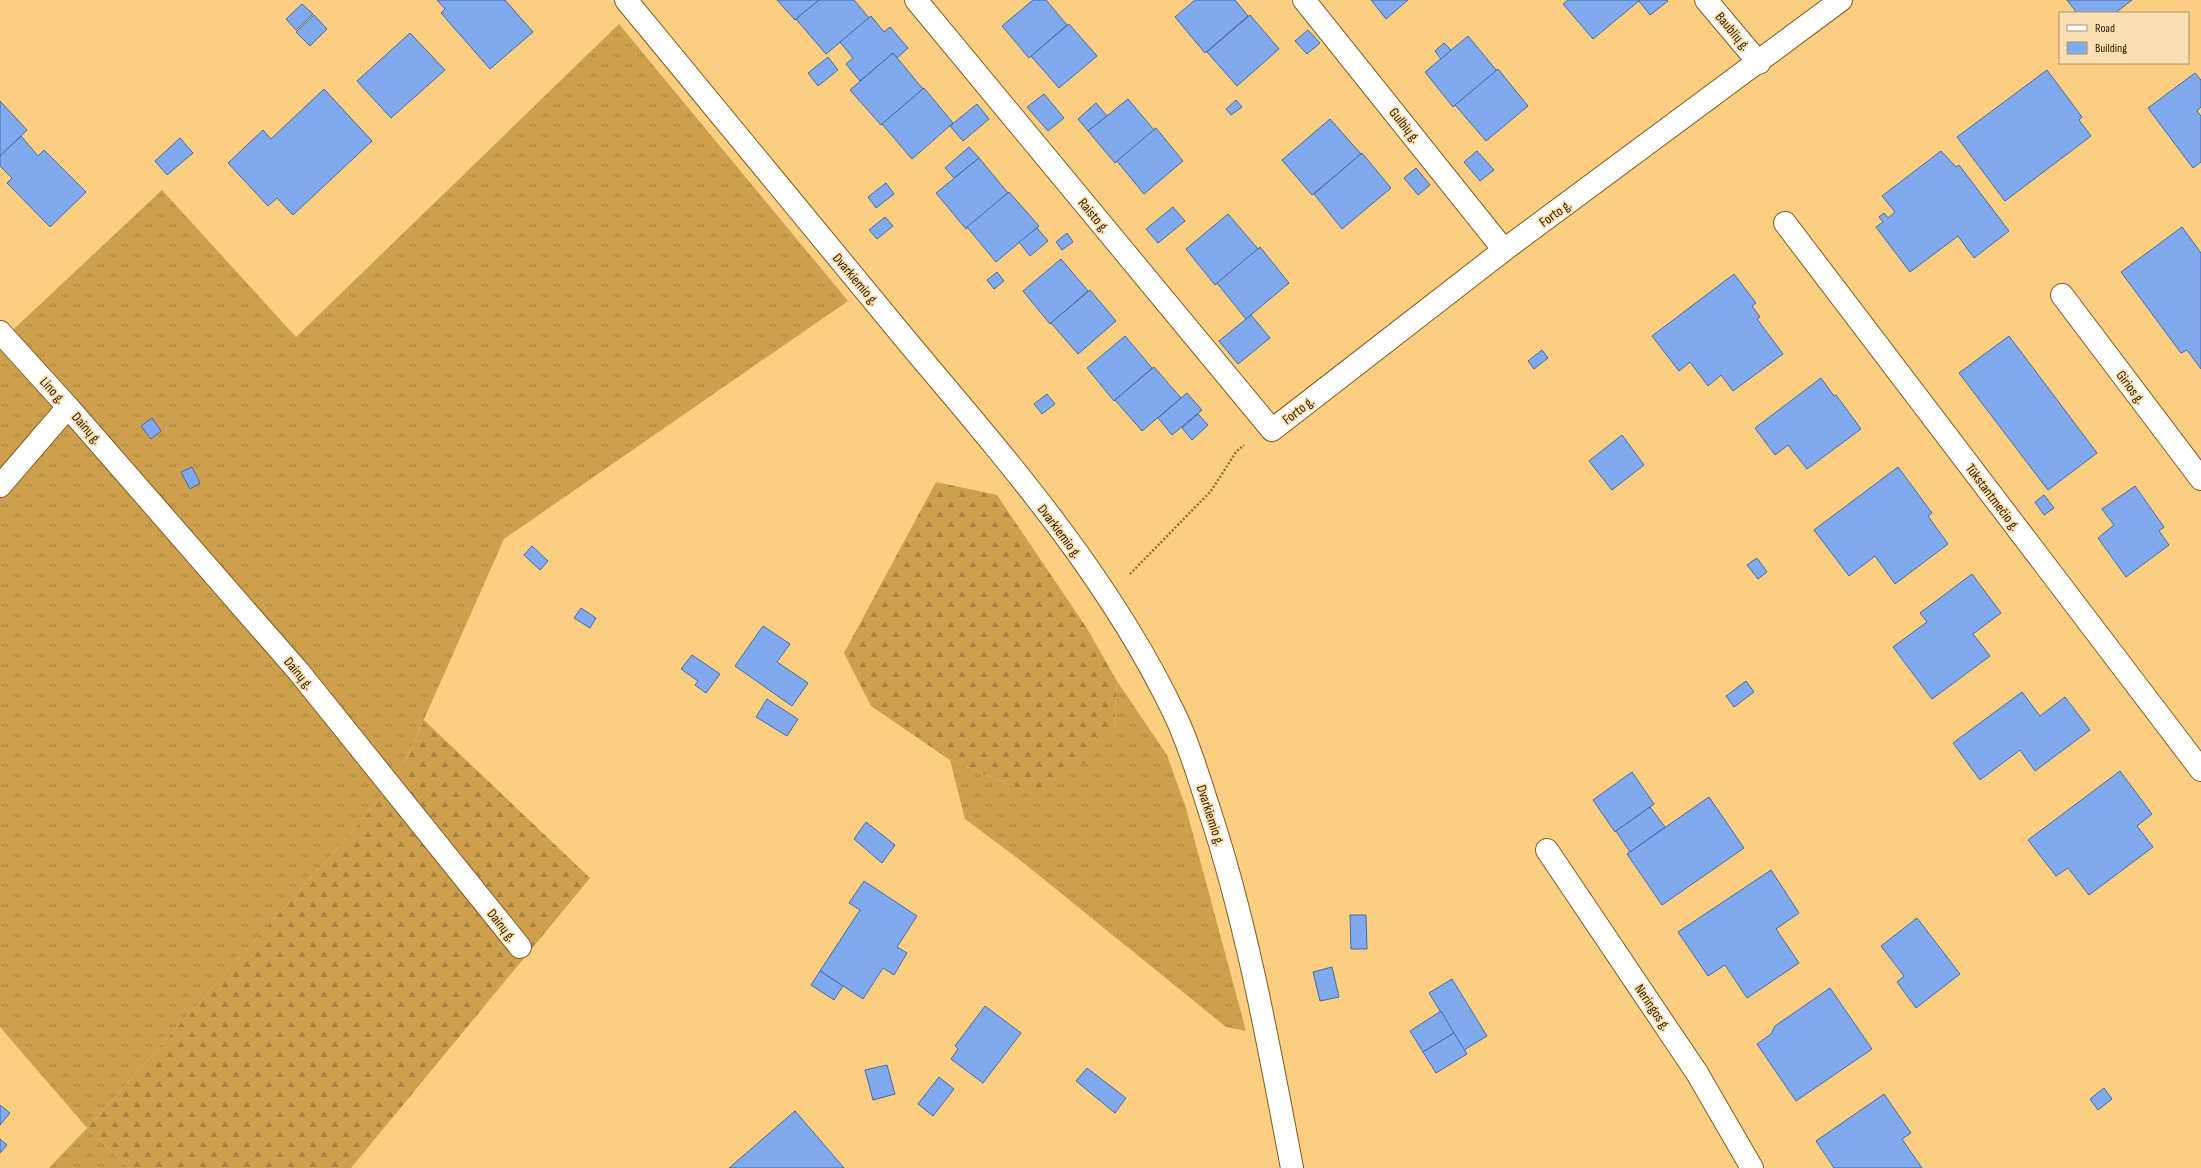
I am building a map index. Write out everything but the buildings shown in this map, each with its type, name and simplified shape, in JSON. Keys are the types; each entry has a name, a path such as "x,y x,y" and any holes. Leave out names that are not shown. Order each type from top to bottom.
{"street":[{"name":"Dvarkiemio g.","path":"626,0 993,443 1108,598 1131,633 1175,714 1187,740 1220,842 1242,924 1292,1168"},
{"name":"Raisto g.","path":"916,0 1272,430"},
{"name":"Gulbių g.","path":"1304,0 1504,250"},
{"name":"Baublių g.","path":"1706,0 1759,63"},
{"name":"Forto g.","path":"1272,430 1504,250 1759,63 1841,0"},
{"name":"Tūkstantmečio g.","path":"1785,223 2201,770"},
{"name":"Girios g.","path":"2062,295 2201,479"},
{"name":"Lino g.","path":"0,332 68,407 0,486"},
{"name":"Dainų g.","path":"68,407 299,672 520,947"},
{"name":"Neringos g.","path":"1547,850 1697,1073 1752,1168"}],"path":[{"path":"1108,598 1160,541 1211,491 1236,452 1248,442"}],"green space":[{"path":"619,24 848,301 504,539 402,769 366,816 87,1128 0,1027 0,342 162,190 296,337"},
{"path":"936,482 997,495 1086,627 1117,681 1114,729 1084,763 1032,794 950,760 871,706 844,653"},
{"path":"1117,681 1167,755 1186,808 1246,1031 1226,1027 1025,864 965,819 950,760 1032,794 1114,729"},
{"path":"424,720 590,878 351,1168 129,1168 87,1128 366,816 402,769"},
{"path":"87,1128 129,1168 49,1168"}]}
